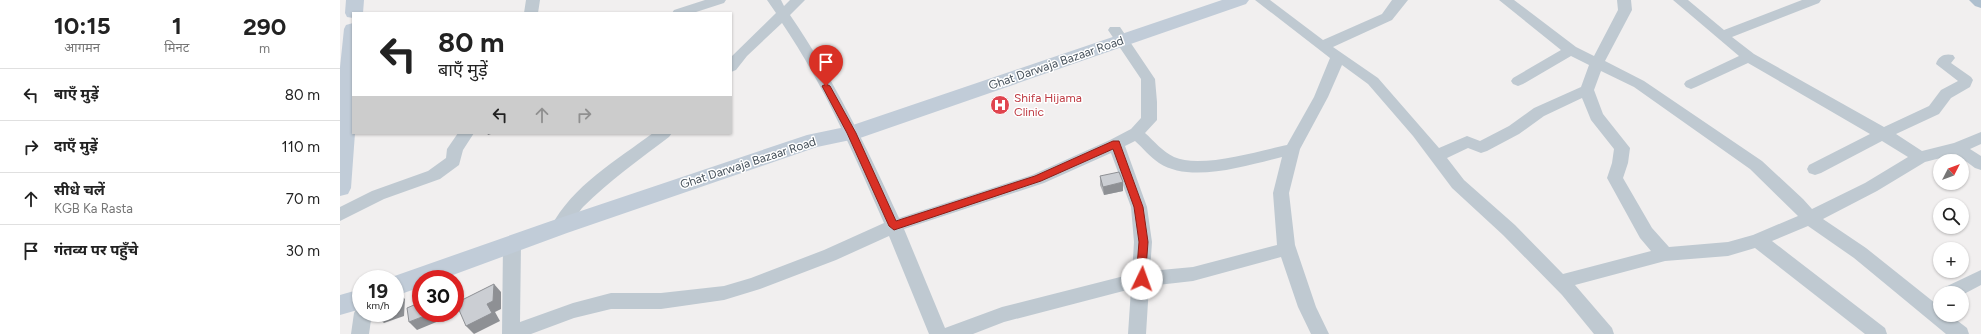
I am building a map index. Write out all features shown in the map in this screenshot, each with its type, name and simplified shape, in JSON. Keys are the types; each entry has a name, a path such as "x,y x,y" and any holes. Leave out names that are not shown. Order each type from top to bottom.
{"street":[{"path":"354,12 355,0"},
{"path":"531,12 533,0"},
{"path":"682,12 719,0"},
{"path":"774,0 806,48 849,127 894,226 938,334"},
{"path":"732,66 742,53 798,0"},
{"path":"512,244 511,334 573,311 611,300 661,301 693,298 724,293 754,284 830,256 894,226 1038,179 1116,144 1136,133 1149,120 1150,102 1148,79 1119,35 1207,0"},
{"name":"Ghat Darwaja Bazaar Road","path":"404,283 559,227 1119,35 1240,0"},
{"path":"1262,0 1322,46 1354,66 1373,81 1458,184 1509,230 1560,282 1605,334"},
{"path":"1322,46 1387,18 1391,14 1394,6 1401,0"},
{"path":"1506,0 1571,50 1639,84 1756,166 1797,203 1809,218 1932,301 1960,334"},
{"path":"1624,0 1625,10 1597,64 1587,90 1596,116 1622,148 1620,163 1615,178 1646,233 1665,254"},
{"path":"1680,0 1749,57 1920,157"},
{"path":"1722,36 1814,0"},
{"path":"340,188 343,127 352,39"},
{"path":"1518,81 1571,50"},
{"path":"1320,334 1307,307 1287,249 1281,193 1292,149 1321,98 1338,57"},
{"path":"1691,84 1749,57"},
{"path":"1815,170 1882,134 1934,110 1946,94 1964,84 1966,80 1943,64 1943,62 1948,58"},
{"path":"1436,156 1468,142 1481,147 1514,130 1539,112 1587,90"},
{"path":"1136,133 1167,160 1183,166 1203,167 1292,149"},
{"path":"340,215 378,195 434,175 453,161 455,149 465,134"},
{"path":"559,227 575,205 591,189 663,134"},
{"path":"1560,282 1665,254 1728,249 1758,240 1809,218 1871,187 1920,157 1958,148 1981,137"},
{"path":"1116,144 1138,207 1143,242 1142,279 1137,334"},
{"path":"1958,148 1981,164"},
{"path":"1758,240 1843,305 1878,334"},
{"path":"951,334 1002,316 1142,279 1193,274 1287,249"},
{"path":"1963,286 1981,277"},
{"path":"340,305 352,302"},
{"path":"360,334 362,322"}],"building":[{"path":"1119,172 1123,182 1103,187 1100,176"},
{"path":"494,284 493,301 487,304 492,313 466,326 464,321 464,299"},
{"path":"412,306 412,321 409,322 407,308"}],"place":[{"name":"Shifa Hijama Clinic","path":"1000,105"}],"route":[{"path":"826,86 852,133 894,226 1038,179 1116,144 1138,207 1143,242 1142,279"}]}
